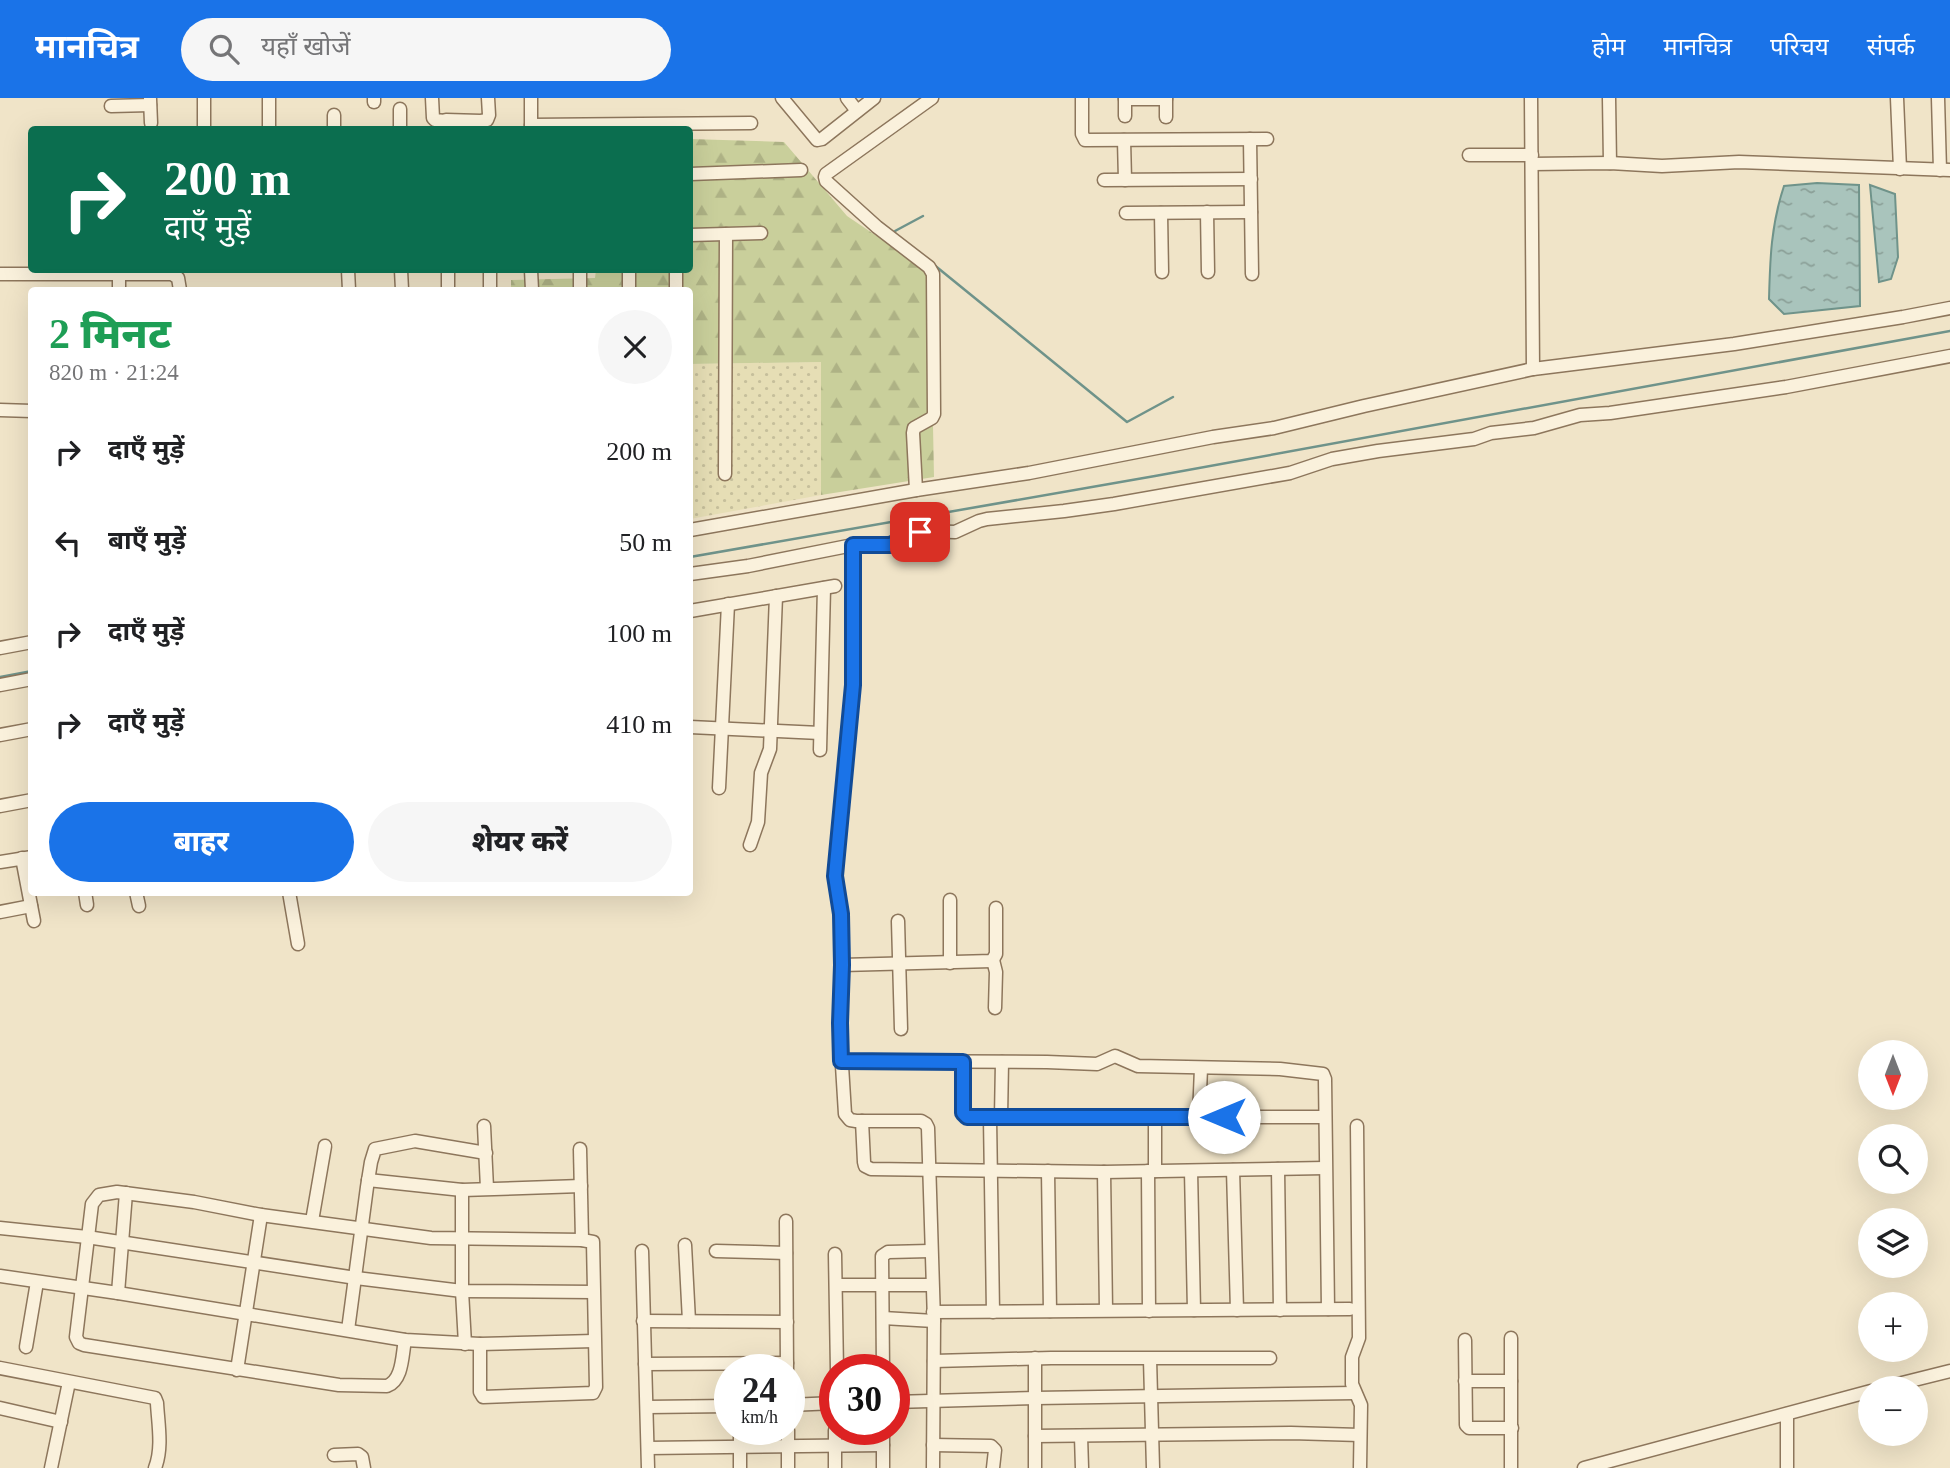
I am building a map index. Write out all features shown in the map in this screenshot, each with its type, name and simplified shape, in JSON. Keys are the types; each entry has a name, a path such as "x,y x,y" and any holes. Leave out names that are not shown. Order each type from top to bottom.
{"street":[{"path":"204,98 204,126"},
{"path":"269,98 269,126"},
{"path":"432,98 433,118 444,125 481,125 488,117 488,98"},
{"path":"531,98 531,126"},
{"path":"782,98 817,140 822,139 874,98"},
{"path":"846,98 857,111"},
{"path":"916,490 912,433 914,428 932,418 934,414 933,274 929,267 858,211 825,177 932,98"},
{"path":"1082,98 1082,134 1085,140 1267,139"},
{"path":"1125,116 1125,98 1166,98 1167,117"},
{"path":"1531,98 1533,369"},
{"path":"1609,98 1609,163"},
{"path":"1897,98 1900,169"},
{"path":"1469,155 1662,166 1739,162 1945,170 1938,98"},
{"path":"111,106 150,102 151,123"},
{"path":"400,109 400,126"},
{"path":"334,115 334,126"},
{"path":"586,126 751,123"},
{"path":"1250,139 1252,274"},
{"path":"1124,140 1125,180"},
{"path":"693,174 801,170"},
{"path":"1104,180 1251,179"},
{"path":"1206,212 1208,272"},
{"path":"1126,213 1251,212"},
{"path":"1161,213 1162,272"},
{"path":"693,235 761,233"},
{"path":"725,474 726,234"},
{"path":"0,274 60,273"},
{"path":"146,273 172,274 178,278 180,287"},
{"path":"693,529 1030,473 1213,437 1275,428 1533,369 1734,344 1950,307"},
{"path":"693,574 853,545 890,545 924,531 955,531 987,519 1114,504 1290,473 1332,459 1534,428 1580,415 1773,389 1950,356"},
{"path":"0,410 28,411"},
{"path":"853,545 853,685 835,876 841,906 840,1023 845,1114 850,1120 924,1122 928,1128 934,1361 933,1468"},
{"path":"693,610 829,587 820,750"},
{"path":"750,845 758,822 761,774 770,749 776,596"},
{"path":"719,788 728,604"},
{"path":"0,648 28,643"},
{"path":"0,685 28,680"},
{"path":"693,727 820,733"},
{"path":"0,735 28,730"},
{"path":"0,806 28,801"},
{"path":"0,862 27,858"},
{"path":"30,896 34,921"},
{"path":"137,896 139,906"},
{"path":"290,896 298,944"},
{"path":"950,900 950,962"},
{"path":"0,912 31,906"},
{"path":"995,1008 996,972 993,960 996,954 996,908"},
{"path":"898,921 901,1029"},
{"path":"842,965 993,960"},
{"path":"841,1061 1097,1064 1115,1056 1138,1066 1280,1069 1323,1074 1328,1309"},
{"path":"963,1062 963,1115 967,1117 1325,1117"},
{"path":"993,1312 992,1171 1002,1062"},
{"path":"1199,1117 1201,1068"},
{"path":"1149,1311 1155,1118"},
{"path":"862,1121 864,1162 867,1168 1104,1172 1325,1168"},
{"path":"484,1126 487,1188"},
{"path":"1357,1126 1359,1338 1352,1357 1352,1384 1361,1405 1360,1468"},
{"path":"348,1330 374,1152 378,1148 421,1141 486,1153"},
{"path":"312,1221 325,1146"},
{"path":"580,1149 582,1240"},
{"path":"1278,1169 1280,1310"},
{"path":"1234,1170 1237,1310"},
{"path":"1048,1171 1050,1311"},
{"path":"1191,1171 1194,1310"},
{"path":"1104,1172 1106,1310"},
{"path":"368,1180 462,1190 581,1186"},
{"path":"462,1190 464,1344"},
{"path":"118,1293 126,1193"},
{"path":"405,1340 398,1376 393,1384 387,1386 339,1385 79,1343 76,1337 81,1288 94,1200 103,1194 126,1193 431,1238 591,1241 596,1387 593,1393 486,1398 480,1392 480,1344"},
{"path":"237,1370 261,1215"},
{"path":"786,1221 787,1354"},
{"path":"0,1228 87,1237 462,1292 593,1292"},
{"path":"685,1245 689,1321"},
{"path":"642,1251 649,1468"},
{"path":"716,1251 786,1253"},
{"path":"883,1354 881,1259 884,1253 930,1251"},
{"path":"835,1254 836,1354"},
{"path":"0,1276 405,1340 464,1344 594,1341"},
{"path":"26,1347 37,1282"},
{"path":"836,1285 932,1285"},
{"path":"883,1318 993,1312 1350,1309"},
{"path":"643,1321 787,1322"},
{"path":"1511,1339 1511,1468"},
{"path":"1465,1340 1467,1427 1512,1428"},
{"path":"1035,1358 1035,1468"},
{"path":"934,1361 1270,1358"},
{"path":"1150,1359 1153,1468"},
{"path":"645,1364 714,1366"},
{"path":"0,1368 155,1398 159,1449 155,1468"},
{"path":"1928,1376 1950,1371"},
{"path":"1465,1381 1511,1381"},
{"path":"51,1468 69,1382"},
{"path":"910,1402 1356,1393"},
{"path":"1584,1468 1858,1395"},
{"path":"647,1407 714,1406"},
{"path":"0,1408 61,1422"},
{"path":"1787,1414 1787,1468"},
{"path":"1035,1436 1291,1433 1360,1435"},
{"path":"1081,1436 1082,1468"},
{"path":"648,1448 788,1445 788,1468"},
{"path":"835,1445 835,1468"},
{"path":"883,1445 883,1468"},
{"path":"933,1445 991,1446 995,1450 993,1468"},
{"path":"740,1447 740,1468"},
{"path":"334,1455 361,1455 364,1468"}],"shaded area":[{"path":"821,362 821,495 693,518 693,364"}],"green space":[{"path":"693,139 784,142 847,216 930,272 934,477 821,495 821,362 693,364 693,287 511,287 511,280 595,278 596,273 693,273"}],"water":[{"path":"1817,183 1859,185 1860,306 1784,314 1769,299 1776,214 1784,186"},
{"path":"1870,185 1895,194 1898,257 1891,279 1879,282"}],"waterway":[{"path":"895,234 895,231 923,216"},
{"path":"933,264 1127,422 1173,397"},
{"path":"693,556 1155,476 1950,331"},
{"path":"0,677 28,672"}],"route":[{"path":"920,532 890,545 853,545 853,685 835,876 841,914 841,1061 963,1062 963,1115 967,1117 1224,1117"}]}
